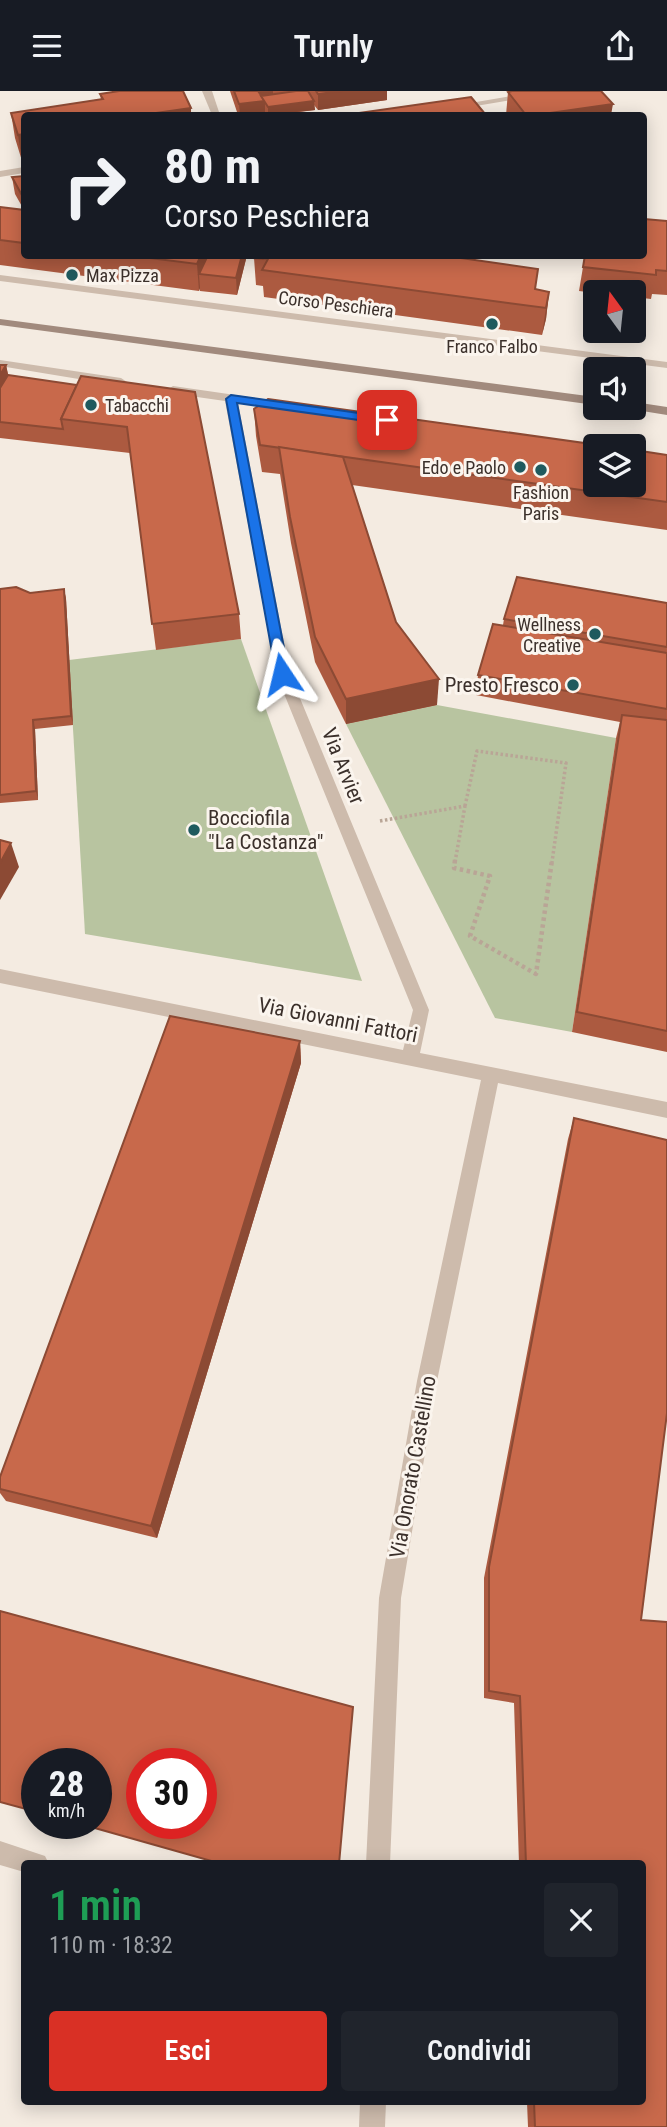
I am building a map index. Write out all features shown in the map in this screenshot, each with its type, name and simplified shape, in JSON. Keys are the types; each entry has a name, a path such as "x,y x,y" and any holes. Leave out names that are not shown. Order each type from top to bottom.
{"main road":[{"path":"0,322 583,399"},
{"path":"646,408 667,411"}],"street":[{"path":"207,91 215,112"},
{"path":"438,109 560,91"},
{"path":"0,174 21,170"},
{"name":"Corso Peschiera","path":"0,278 667,365"},
{"path":"0,363 136,384"},
{"path":"163,388 299,408"},
{"name":"Via Arvier","path":"231,399 282,674 421,1010 411,1058"},
{"name":"Via Giovanni Fattori","path":"0,976 667,1110"},
{"name":"Via Onorato Castellino","path":"378,1860 390,1598 428,1381 491,1075"},
{"path":"0,1853 24,1860"},
{"path":"372,2127 373,2105"}],"path":[{"path":"477,751 566,763 536,974 470,936 490,876 454,868 465,806 477,751"},
{"path":"345,827 465,806"}],"green space":[{"name":"Bocciofila \"La Costanza\"","path":"241,639 362,981 85,934 69,660"},
{"path":"437,705 616,738 572,1032 495,1018 346,724"}],"building":[{"path":"119,91 183,91 191,108 163,112 21,112 21,134 18,135 11,113 103,99 100,94"},
{"path":"234,91 258,91 265,101 239,104"},
{"path":"308,91 314,101 268,107 261,96"},
{"path":"316,91 342,91 318,94"},
{"path":"601,91 613,104 557,112 524,112 508,92"},
{"path":"471,97 484,112 366,112"},
{"path":"21,176 21,194 12,177"},
{"path":"0,207 21,210 21,243 0,240"},
{"path":"647,219 667,221 667,271 656,270 656,275 583,267 584,259 647,259"},
{"path":"158,259 199,259 197,264"},
{"path":"206,259 241,259 236,278 199,274"},
{"path":"268,259 468,259 538,269 535,289 549,292 546,308 262,270"},
{"path":"8,375 77,385 61,419 63,429 0,422 0,388"},
{"path":"81,376 195,392 239,614 152,624 127,427 61,419"},
{"path":"268,399 583,443 583,490 260,445 254,409"},
{"path":"279,447 343,457 396,622 439,679 346,699 315,637 290,517"},
{"path":"646,452 667,455 667,502 631,497 646,497"},
{"path":"517,577 667,603 667,647 504,619"},
{"path":"16,587 30,593 64,589 71,716 33,720 36,791 0,795 0,589"},
{"name":"Presto Fresco","path":"493,624 667,653 667,709 478,675"},
{"path":"622,715 667,720 667,1031 577,1012"},
{"path":"0,840 11,843 0,863"},
{"path":"170,1016 300,1041 151,1526 0,1489 0,1477"},
{"path":"574,1118 667,1140 667,1413 641,1620 667,1622 667,2127 535,2127 534,2105 646,2105 646,1860 526,1860 520,1696 489,1691 489,1567"},
{"path":"0,1611 353,1707 339,1860 208,1860 134,1839 217,1839 217,1748 126,1748 126,1837 112,1833 112,1748 21,1748 21,1808 0,1802"}],"place":[{"name":"Max Pizza","path":"72,275"},
{"name":"Franco Falbo","path":"492,324"},
{"name":"Tabacchi","path":"91,405"},
{"name":"Edo e Paolo","path":"520,467"},
{"name":"Fashion Paris","path":"541,470"},
{"name":"Wellness Creative","path":"595,634"},
{"name":"Presto Fresco","path":"573,685"},
{"name":"Bocciofila \"La Costanza\"","path":"194,830"}],"route":[{"path":"282,674 231,399 387,420"}]}
